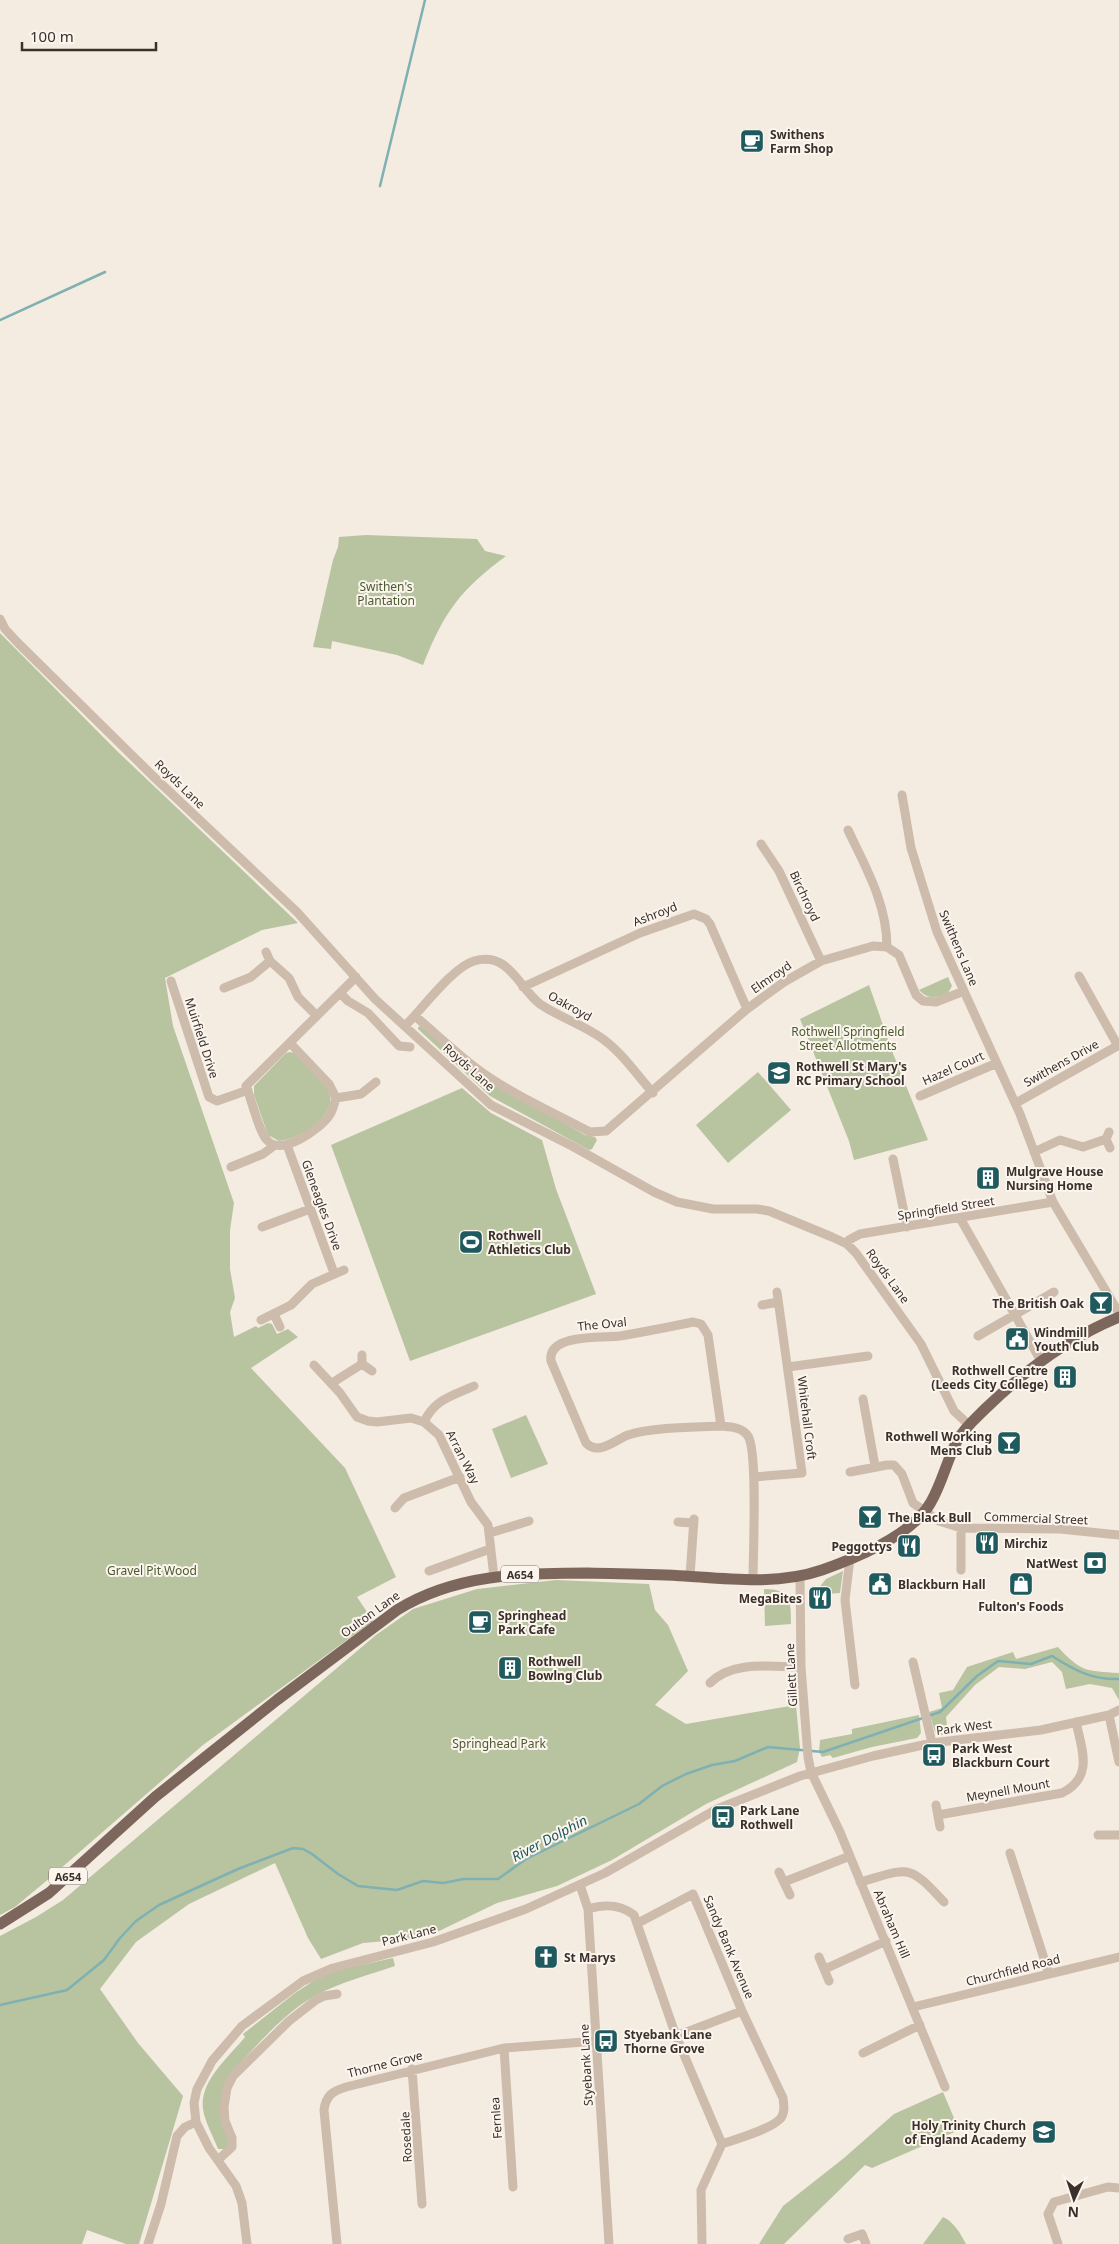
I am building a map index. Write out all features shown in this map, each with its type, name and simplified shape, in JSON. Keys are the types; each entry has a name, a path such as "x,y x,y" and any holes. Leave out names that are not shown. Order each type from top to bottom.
{"main road":[{"name":"A654","path":"800,1576 825,1569 907,1529 925,1512 938,1488 957,1440 969,1425 1008,1386 1041,1361 1079,1334 1119,1315"},
{"name":"Oulton Lane","path":"0,1924 49,1893 155,1796 277,1700 397,1610 415,1599 436,1590 494,1577 564,1573 648,1573 753,1579 800,1576"}],"street":[{"name":"Royds Lane","path":"0,619 18,643 297,912 375,998 491,1105 572,1146 654,1192 696,1207 769,1211 847,1244 865,1263 921,1344 932,1363 951,1406 969,1425"},
{"name":"Swithens Lane","path":"902,795 911,848 937,932 1016,1103 1053,1202 1119,1315"},
{"path":"848,830 878,893 886,931 887,946 899,955 916,994 923,1001 936,1002 964,991"},
{"name":"Birchroyd","path":"761,844 780,871 821,961"},
{"name":"Ashroyd","path":"524,987 640,933 694,914 706,919 710,924 747,1009"},
{"name":"Elmroyd","path":"602,1133 653,1093 747,1009 784,982 821,961 873,946 887,946"},
{"path":"224,988 251,977 268,957 289,978 298,997 317,1016"},
{"name":"Oakroyd","path":"405,1026 461,966 476,960 491,960 505,965 547,1009 601,1037 621,1056 653,1093"},
{"path":"1079,976 1118,1046"},
{"path":"290,1043 329,1084 336,1098 330,1115 311,1133 287,1145 275,1145 265,1139 246,1086 356,977"},
{"name":"Muirfield Drive","path":"171,981 207,1095 213,1105 220,1100 248,1090"},
{"path":"340,993 348,1001 368,1013 399,1046 410,1047"},
{"name":"Royds Lane","path":"415,1016 475,1068 510,1090 590,1132 602,1133"},
{"name":"Swithens Drive","path":"1016,1103 1118,1046"},
{"name":"Hazel Court","path":"920,1096 997,1063"},
{"path":"336,1098 362,1094 376,1082"},
{"path":"1034,1152 1060,1140 1083,1147 1108,1140"},
{"path":"230,1167 263,1154 275,1145"},
{"name":"Gleneagles Drive","path":"287,1145 334,1274"},
{"path":"893,1159 907,1227"},
{"name":"Springfield Street","path":"847,1244 849,1240 860,1234 1053,1202"},
{"path":"262,1227 310,1209"},
{"path":"960,1218 1041,1361"},
{"path":"261,1320 291,1305 312,1284 344,1270"},
{"path":"978,1336 1054,1292"},
{"name":"Whitehall Croft","path":"754,1477 802,1478 778,1297 762,1305"},
{"path":"274,1314 280,1327"},
{"name":"The Oval","path":"720,1426 708,1335 704,1327 697,1323 620,1336 581,1337 555,1347 551,1353 551,1361 586,1443 593,1448 602,1448 627,1435 641,1432 720,1426 739,1428 749,1437 754,1477 753,1579"},
{"name":"Whitehall Croft","path":"788,1367 868,1356"},
{"path":"332,1383 362,1359 372,1371"},
{"path":"314,1365 332,1383 358,1417 368,1422 411,1418 424,1422 437,1402 474,1386"},
{"path":"863,1399 875,1466"},
{"name":"Arran Way","path":"424,1422 440,1435 471,1502 484,1518 490,1532 490,1550 494,1577"},
{"path":"850,1472 887,1464 899,1468 913,1503 925,1512"},
{"path":"395,1508 404,1498 460,1477"},
{"path":"402,1488 404,1498"},
{"name":"Commercial Street","path":"925,1512 939,1521 961,1528 1060,1529 1119,1535"},
{"path":"490,1532 528,1518 532,1531"},
{"path":"678,1522 693,1521 690,1576"},
{"path":"961,1528 961,1570"},
{"path":"429,1571 490,1550"},
{"path":"850,1558 845,1600 855,1685"},
{"name":"Gillett Lane","path":"800,1576 801,1667 808,1757 812,1772"},
{"path":"913,1662 932,1744"},
{"path":"710,1683 716,1677 732,1669 801,1667"},
{"name":"Park West","path":"812,1772 872,1756 932,1744 1012,1734 1109,1715 1119,1710"},
{"path":"1109,1715 1119,1762"},
{"name":"Meynell Mount","path":"938,1816 1062,1793 1069,1790 1079,1779 1084,1764 1076,1722"},
{"name":"Abraham Hill","path":"812,1772 886,1941 945,2087"},
{"name":"Park Lane","path":"196,2122 194,2103 197,2089 212,2061 242,2026 304,1981 333,1968 458,1934 580,1885 631,1859 717,1809 776,1784 812,1772"},
{"path":"936,1805 940,1827"},
{"path":"1098,1835 1119,1835"},
{"path":"1010,1853 1049,1974"},
{"path":"784,1882 850,1856"},
{"path":"860,1882 900,1871 909,1871 920,1877 944,1902"},
{"path":"779,1872 790,1895"},
{"name":"Styebank Lane","path":"580,1885 588,1909 609,2244"},
{"name":"Sandy Bank Avenue","path":"638,1923 693,1894 742,2011 783,2098 782,2116 775,2123 722,2144"},
{"path":"588,1909 607,1905 621,1908 634,1915 676,2036 722,2144 701,2190 702,2244"},
{"path":"824,1969 886,1941"},
{"path":"819,1957 829,1981"},
{"name":"Churchfield Road","path":"913,2007 1119,1958"},
{"path":"218,2160 232,2147 232,2138 225,2121 224,2107 227,2088 233,2076 289,2021 316,2000 324,1996 337,1994"},
{"name":"Sandy Bank Avenue","path":"676,2036 742,2011"},
{"path":"863,2053 920,2025"},
{"name":"Thorne Grove","path":"337,2244 324,2110 330,2094 337,2090 412,2070 504,2048 597,2042"},
{"name":"Fernlea","path":"504,2048 513,2187"},
{"name":"Rosedale","path":"412,2070 422,2204"},
{"path":"148,2244 161,2204 177,2136 185,2127 196,2122 236,2186 242,2203 247,2244"},
{"path":"1058,2244 1048,2218 1051,2206 1058,2201 1108,2187 1119,2188"},
{"path":"848,2239 862,2234 866,2244"}],"green space":[{"name":"Swithen's Plantation","path":"366,535 477,539 485,551 506,556 465,591 455,603 438,630 423,665 397,655 332,641 331,649 313,647 339,537"},
{"name":"Gravel Pit Wood","path":"0,633 116,750 298,923 262,930 165,978 173,1026 234,1203 230,1230 230,1269 235,1298 230,1312 234,1337 256,1326 258,1328 268,1323 272,1324 277,1334 288,1329 298,1337 251,1368 345,1468 396,1577 357,1597 373,1621 203,1745 45,1882 15,1907 0,1915"},
{"path":"948,977 952,986 948,993 929,997 919,990"},
{"name":"Rothwell Springfield Street Allotments","path":"869,985 892,1051 928,1140 854,1160 849,1141 800,1019"},
{"path":"421,1026 476,1074 585,1135 595,1137 597,1140 592,1149 589,1150 490,1096 418,1029"},
{"path":"286,1053 294,1053 327,1088 330,1097 329,1106 317,1123 308,1130 298,1136 279,1141 268,1135 254,1095 254,1086"},
{"path":"758,1072 791,1110 728,1163 696,1125"},
{"name":"Rothwell Athletics Club","path":"462,1088 491,1113 542,1140 556,1189 596,1294 410,1361 331,1145"},
{"path":"526,1415 548,1464 511,1478 492,1429"},
{"path":"843,1571 840,1593 813,1595 826,1579"},
{"name":"Springhead Park","path":"556,1580 649,1584 655,1610 668,1625 688,1671 655,1705 686,1724 796,1705 800,1748 797,1762 706,1804 612,1860 557,1886 497,1903 435,1933 409,1939 363,1943 321,1959 308,1938 275,1863 189,1904 136,1942 100,1989 138,2043 183,2096 139,2244 126,2244 87,2230 82,2244 0,2244 0,1936 63,1900 376,1635 413,1609 477,1589"},
{"path":"764,1589 780,1591 788,1598 791,1609 791,1624 765,1626"},
{"path":"1058,1647 1085,1669 1119,1673 1119,1700 1112,1688 1090,1684 1066,1689 1062,1672 1052,1662 1025,1669 999,1667 975,1685 946,1717 948,1734 941,1735 935,1732 929,1712 942,1708 939,1693 953,1690 967,1667 1013,1652 1016,1659"},
{"path":"919,1715 921,1733 917,1738 872,1747 833,1758 830,1755 822,1757 819,1752 820,1740 852,1734 852,1729"},
{"path":"393,1958 395,1966 334,1987 303,2003 280,2021 230,2074 227,2080 228,2145 225,2149 218,2149 205,2119 203,2099 211,2079 245,2037 243,2034 295,1993 315,1980 337,1970"},
{"path":"943,2092 959,2130 872,2168 865,2165 784,2244 759,2244 783,2206 844,2158 894,2114"},
{"path":"943,2217 959,2232 966,2244 923,2244"}],"waterway":[{"path":"380,186 425,0"},
{"path":"0,320 105,272"},
{"name":"River Dolphin","path":"928,1716 940,1712 977,1676 998,1661 1031,1664 1052,1656 1068,1666 1092,1676 1119,1679"},
{"name":"River Dolphin","path":"0,2005 67,1990 104,1960 120,1938 136,1921 159,1905 238,1869 293,1848 303,1849 312,1854 338,1874 358,1886 397,1890 423,1881 443,1883 464,1879 498,1879 526,1859 639,1804 662,1786 686,1774 712,1765 735,1761 768,1747 823,1752 923,1718"}],"place":[{"name":"Swithens Farm Shop","path":"752,141"},
{"name":"Rothwell St Mary's RC Primary School","path":"779,1073"},
{"name":"Mulgrave House Nursing Home","path":"988,1178"},
{"name":"Rothwell Athletics Club","path":"471,1242"},
{"name":"The British Oak","path":"1101,1303"},
{"name":"Windmill Youth Club","path":"1017,1339"},
{"name":"Rothwell Centre (Leeds City College)","path":"1065,1377"},
{"name":"Rothwell Working Mens Club","path":"1009,1443"},
{"name":"The Black Bull","path":"870,1517"},
{"name":"Mirchiz","path":"987,1543"},
{"name":"Peggottys","path":"909,1546"},
{"name":"NatWest","path":"1095,1563"},
{"name":"Blackburn Hall","path":"880,1584"},
{"name":"Fulton's Foods","path":"1021,1584"},
{"name":"MegaBites","path":"820,1598"},
{"name":"Springhead Park Cafe","path":"480,1622"},
{"name":"Rothwell Bowlng Club","path":"510,1668"},
{"name":"Park West Blackburn Court","path":"934,1755"},
{"name":"Park Lane Rothwell","path":"723,1817"},
{"name":"St Marys","path":"546,1957"},
{"name":"Styebank Lane Thorne Grove","path":"606,2041"},
{"name":"Holy Trinity Church of England Academy","path":"1044,2132"}]}
